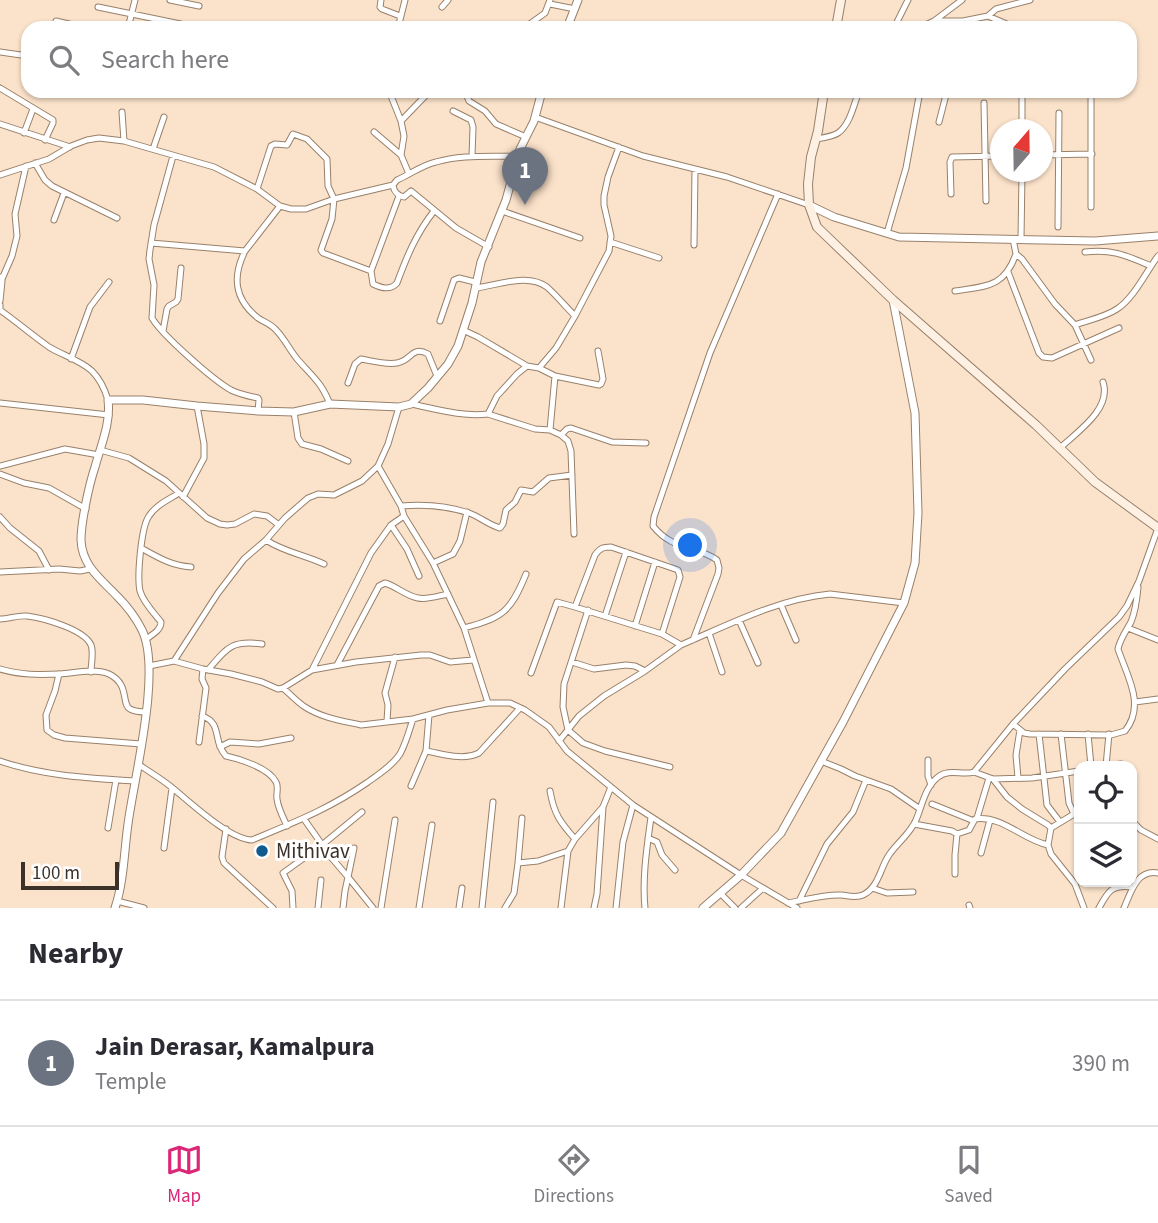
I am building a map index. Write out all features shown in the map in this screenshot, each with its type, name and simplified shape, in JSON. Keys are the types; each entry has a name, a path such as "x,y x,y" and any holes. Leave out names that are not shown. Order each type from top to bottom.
{"main road":[{"path":"837,21 841,0"},
{"path":"823,98 808,184 810,205 817,227 893,300 1095,482 1158,528"}],"street":[{"path":"130,21 135,0"},
{"path":"170,0 199,6"},
{"path":"380,0 382,9 400,16"},
{"path":"399,21 405,0"},
{"path":"442,7 448,0"},
{"path":"570,21 578,0"},
{"path":"898,21 908,0"},
{"path":"934,21 962,0"},
{"path":"934,21 963,21 988,16 996,9 1030,0"},
{"path":"535,21 550,2 575,9"},
{"path":"98,7 168,21"},
{"path":"988,16 1000,21"},
{"path":"0,52 21,54"},
{"path":"0,88 52,120 45,140"},
{"path":"392,98 401,121 404,136 401,155 410,182 435,211 456,228 489,247"},
{"path":"401,121 423,98"},
{"path":"469,98 496,124 526,137"},
{"path":"411,404 448,364 458,346 472,303 481,262 502,211 518,156 540,98"},
{"path":"815,139 836,135 842,131 856,98"},
{"path":"887,233 906,168 919,98"},
{"path":"939,122 945,98"},
{"path":"1022,98 1022,119"},
{"path":"1091,99 1091,207"},
{"path":"984,103 986,201"},
{"path":"24,133 33,110"},
{"path":"453,111 471,121 472,156"},
{"path":"122,112 124,141"},
{"path":"1058,227 1059,113"},
{"path":"153,149 164,117"},
{"path":"535,117 643,156 736,180 810,205 834,217 899,237 1095,241 1158,236"},
{"path":"0,124 70,147"},
{"path":"374,132 401,155"},
{"path":"257,189 271,146 286,145 293,134 307,139 327,159 328,186 334,199 332,219 321,250 372,271"},
{"path":"0,164 1,174 49,159 87,139 124,141 214,167 257,189 280,206 291,209 306,209 334,199 393,185 397,180 410,182"},
{"path":"538,368 556,348 609,251 611,236 604,196 619,147"},
{"path":"1053,155 1092,154"},
{"path":"173,156 151,243 149,259 154,285 152,318 220,384 259,400 258,411"},
{"path":"393,185 394,191 404,197 410,182 434,162 472,156 518,156"},
{"path":"951,194 952,157 990,156"},
{"path":"35,163 45,180 64,193 117,218"},
{"path":"26,166 15,214 17,236 12,256 1,277 0,311 51,348 92,371 108,400 109,415 95,466 81,540 90,569 130,611 145,640 149,666 146,712 128,825 121,891 116,904 144,908"},
{"path":"694,245 695,169"},
{"path":"955,291 992,285 1009,272 1016,254 1020,182"},
{"path":"54,220 64,193"},
{"path":"693,640 718,574 717,560 662,537 653,526 654,517 710,353 778,194"},
{"path":"399,196 372,271 373,285 389,288 397,283 419,230 435,211"},
{"path":"280,206 245,251 237,276 237,290 257,317 280,334 297,359 324,389 330,404"},
{"path":"502,211 580,238"},
{"path":"610,242 659,258"},
{"path":"151,243 245,251"},
{"path":"1085,252 1107,250 1151,266"},
{"path":"1016,254 1075,325 1091,360"},
{"path":"1075,325 1121,307 1158,256"},
{"path":"163,331 167,309 178,299 181,268"},
{"path":"1009,272 1039,352 1043,356 1052,358 1119,328"},
{"path":"440,321 454,280 459,278 475,285 529,280 547,288 575,316"},
{"path":"71,359 90,307 108,282"},
{"path":"703,908 741,875 781,833 904,603 915,563 918,513 915,414 893,300"},
{"path":"463,330 527,366 555,376 601,384 603,379 598,351"},
{"path":"348,383 355,363 361,359 393,364 400,363 419,351 428,354 437,376"},
{"path":"488,414 497,396 517,373 527,366"},
{"path":"550,430 555,376"},
{"path":"1059,448 1098,410 1105,396 1103,382"},
{"path":"108,400 143,400 197,407 294,412 330,404 399,407 411,404 456,413 488,414 535,429 550,430 568,441 571,451 574,534"},
{"path":"0,403 109,415"},
{"path":"145,640 161,622 140,591 143,526 157,507 181,495 204,458 197,407"},
{"path":"174,661 218,593 244,559 279,525 308,498 318,494 334,495 362,481 378,466 399,407"},
{"path":"294,412 298,438 302,443 348,461"},
{"path":"561,435 570,428 612,442 646,443"},
{"path":"0,466 65,449 129,458 166,481 207,518 220,524 235,524 254,514 267,516 279,525"},
{"path":"378,466 433,563 464,628 488,703"},
{"path":"0,474 49,488 86,509"},
{"path":"401,506 439,506 467,512 500,528 506,510 515,502 521,490 533,492 549,478 572,475"},
{"path":"433,563 453,554 460,541 467,512"},
{"path":"312,670 371,553 391,525 404,516"},
{"path":"0,517 39,551 49,570"},
{"path":"391,525 407,549 419,576"},
{"path":"788,902 828,896 857,897 872,888 887,856 914,824 937,777 951,772 974,772 1013,724 1119,617 1139,581 1158,528"},
{"path":"266,540 324,565"},
{"path":"575,607 599,549 611,547 678,570 680,577 662,634"},
{"path":"141,548 163,560 191,567"},
{"path":"605,616 626,552"},
{"path":"635,625 655,562"},
{"path":"0,572 90,569"},
{"path":"464,628 499,617 510,606 526,574"},
{"path":"1013,724 1024,733 1039,734 1122,733 1128,727 1135,702 1133,687 1118,645 1135,609 1139,581"},
{"path":"337,665 379,586 385,583 393,585 421,599 448,594"},
{"path":"559,741 579,716 604,696 681,645 739,620 781,605 830,594 904,603"},
{"path":"531,673 557,602 662,634 681,645"},
{"path":"781,605 796,640"},
{"path":"588,610 564,684 563,707 568,730 583,743 605,751 670,767"},
{"path":"0,619 26,616 53,622 82,635 92,647 91,672"},
{"path":"739,620 758,663"},
{"path":"1128,628 1158,640"},
{"path":"709,633 722,672"},
{"path":"199,742 206,688 202,679 205,670 232,646 245,642 261,644"},
{"path":"149,666 174,661 262,682 278,689 312,670 337,665 430,655 450,662 473,660"},
{"path":"387,721 388,705 385,693 396,657"},
{"path":"572,662 594,669 626,665 645,671"},
{"path":"0,669 15,674 104,673 118,680 130,709 146,712"},
{"path":"59,674 46,715 47,730 65,738 141,744"},
{"path":"283,688 304,707 321,715 361,725 413,719 488,703 510,703 549,727 567,751 650,817 797,908"},
{"path":"1135,702 1158,699"},
{"path":"426,751 463,757 479,753 520,708"},
{"path":"411,786 426,751 429,715"},
{"path":"202,716 213,722 222,754 251,762 277,783 279,807 287,826"},
{"path":"138,764 226,829 243,839 252,840 304,819 347,796 390,766 399,756 413,719"},
{"path":"1018,778 1016,755 1020,730"},
{"path":"1039,734 1048,805 1060,822"},
{"path":"1062,734 1069,803 1074,809"},
{"path":"1088,734 1091,761"},
{"path":"1107,761 1109,734"},
{"path":"220,747 230,742 259,744 291,738"},
{"path":"928,760 931,785"},
{"path":"0,761 42,773 135,781"},
{"path":"821,761 891,789 920,808"},
{"path":"974,772 991,779 1074,772"},
{"path":"914,824 957,834 969,830 991,779"},
{"path":"991,779 1007,797 1051,828"},
{"path":"108,828 116,780"},
{"path":"799,901 827,844 853,812 866,780"},
{"path":"594,908 603,807 611,787"},
{"path":"164,848 172,788"},
{"path":"550,792 556,816 575,839"},
{"path":"482,908 494,802"},
{"path":"616,908 623,842 632,804"},
{"path":"932,804 976,819 990,820 1035,842 1048,845"},
{"path":"561,908 568,851 603,807"},
{"path":"292,907 292,891 283,873 362,811"},
{"path":"1074,814 1051,828 1048,845 1051,854 1071,878 1084,908"},
{"path":"645,908 650,817"},
{"path":"505,908 514,893 522,818"},
{"path":"304,819 373,908"},
{"path":"981,853 990,820"},
{"path":"381,908 395,821"},
{"path":"419,908 432,825"},
{"path":"1137,828 1158,839"},
{"path":"226,829 222,858 224,863 274,908"},
{"path":"955,874 957,834"},
{"path":"648,838 657,842 662,855 675,870"},
{"path":"343,908 354,848"},
{"path":"518,863 538,861 568,851"},
{"path":"1137,881 1144,874 1158,873"},
{"path":"318,908 321,880"},
{"path":"1078,891 1080,887"},
{"path":"1098,908 1107,893 1115,887"},
{"path":"1124,908 1133,887"},
{"path":"459,908 461,888"},
{"path":"741,908 763,888"},
{"path":"872,888 887,893 913,892"},
{"path":"720,893 735,908"},
{"path":"366,908 367,898"}],"place":[{"name":"Jain Derasar, Kamalpura","path":"525,205"},
{"name":"Mithivav","path":"262,851"}]}
